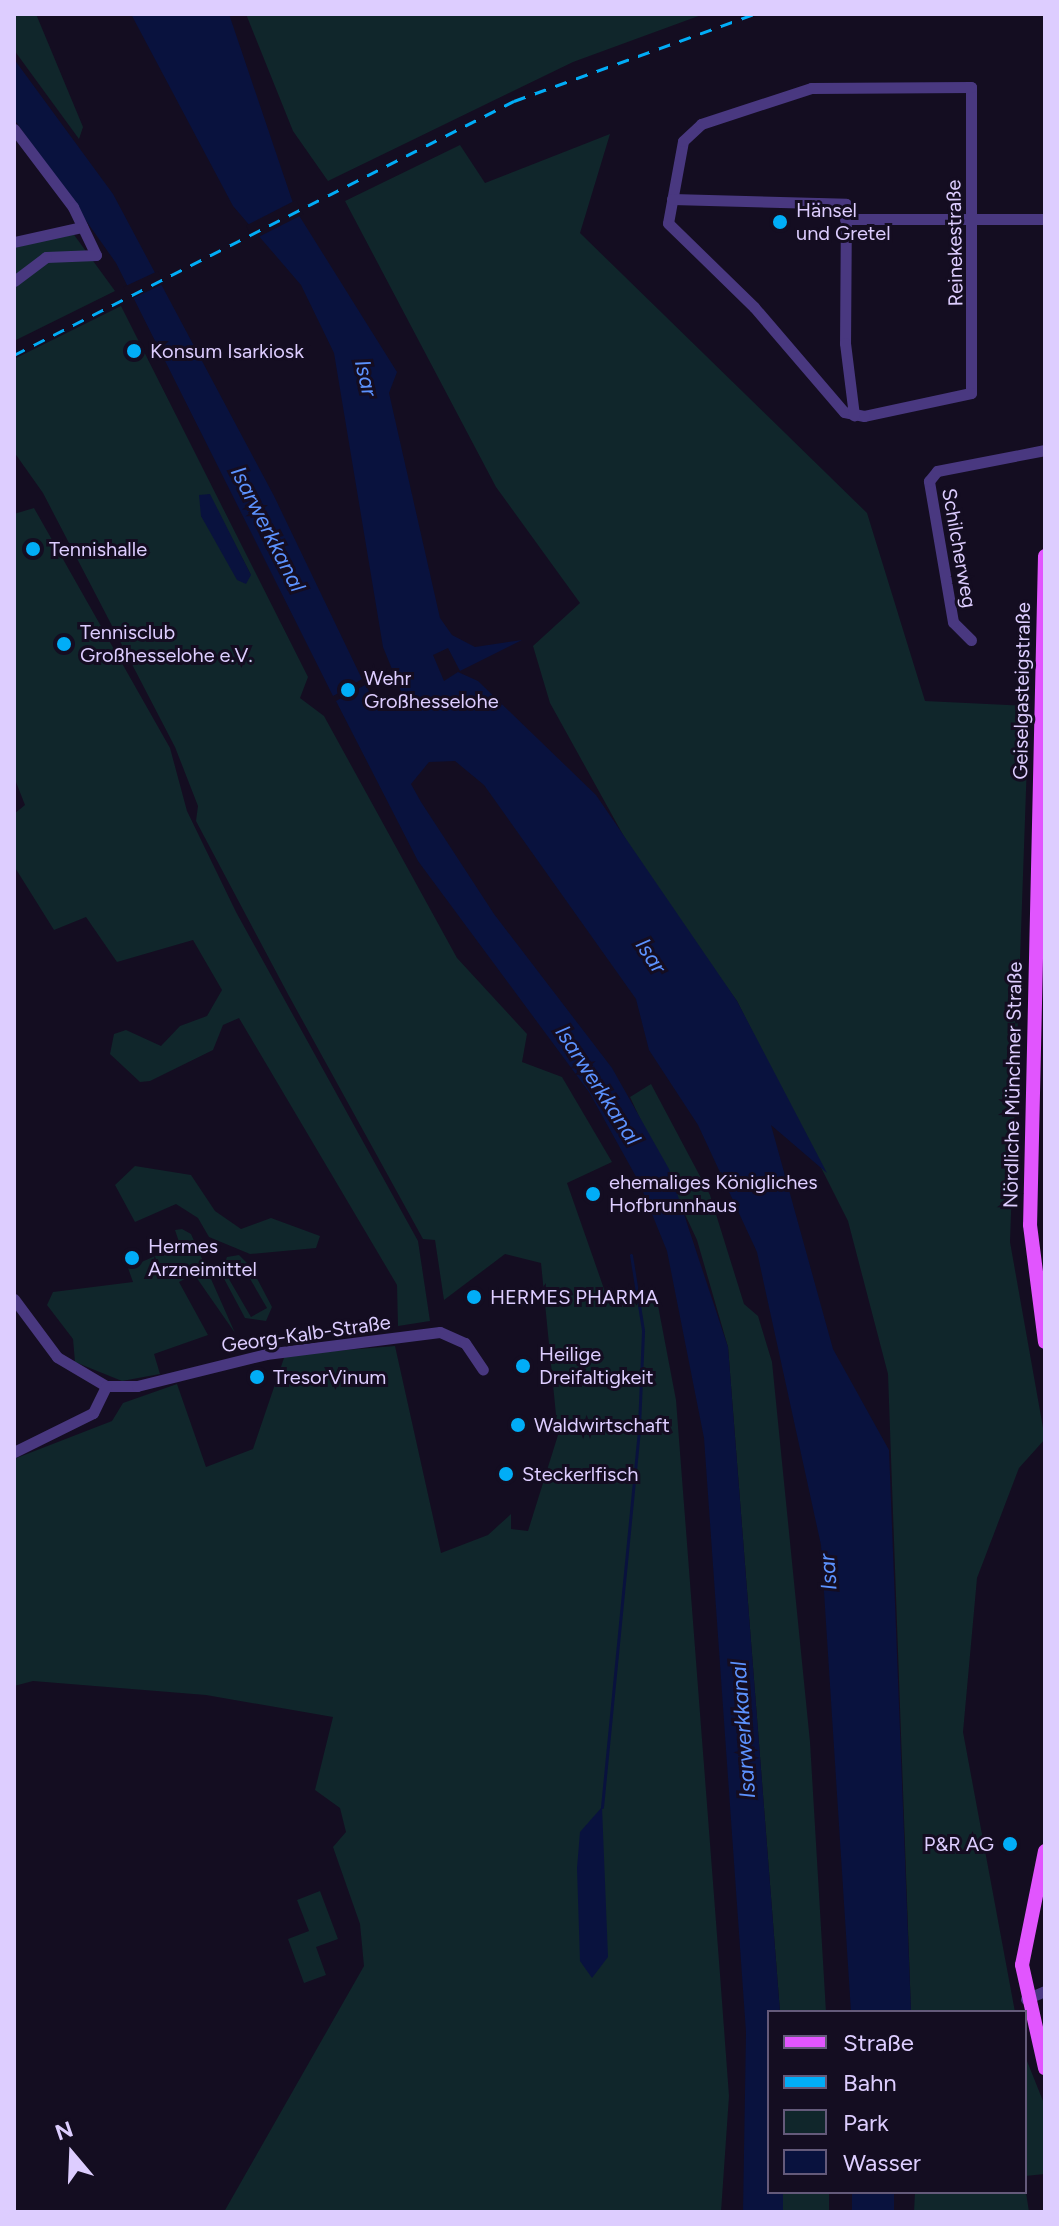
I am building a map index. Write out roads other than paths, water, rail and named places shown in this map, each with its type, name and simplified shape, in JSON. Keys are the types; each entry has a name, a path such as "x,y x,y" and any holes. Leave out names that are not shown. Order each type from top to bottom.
{"main road":[{"name":"Geiselgasteigstraße","path":"1039,828 1045,556"},
{"name":"Nördliche Münchner Straße","path":"1039,828 1040,969 1030,1225 1045,1342"},
{"path":"1045,1851 1024,1930 1026,1999 1045,2068"}],"street":[{"name":"Reinekestraße","path":"971,87 973,220 971,393 854,415 668,223 683,141 701,124 811,88 971,87"},
{"path":"14,129 82,227 92,256 46,257 14,281"},
{"path":"672,199 846,204 845,343 854,415"},
{"path":"845,219 1045,219"},
{"path":"14,242 82,227"},
{"name":"Schilcherweg","path":"971,640 953,622 929,481 937,471 1045,450"},
{"path":"14,1299 57,1357 106,1386 93,1413 14,1452"},
{"name":"Georg-Kalb-Straße","path":"106,1386 137,1386 253,1356 440,1332 465,1343 483,1370"},
{"path":"1026,1999 1045,1991"}],"water":[{"path":"131,14 229,14 295,209 397,372 389,393 440,618 452,635 475,647 522,640 460,671 448,648 433,655 444,681 458,672 478,681 596,795 737,1001 827,1173 771,1125 833,1349 889,1450 911,2010 851,2010 821,1545 757,1252 698,1125 649,1050 636,999 484,785 455,761 429,762 411,784 421,802 494,914 612,1068 669,1169 728,1347 780,2010 767,2010 767,2194 783,2194 783,2212 743,2212 746,2032 704,1438 667,1251 639,1182 589,1092 418,861 336,701 365,685 383,711 409,711 383,647 334,353 301,285 233,206"},
{"name":"Isarwerkkanal","path":"14,59 113,194 274,496 362,679 333,696 116,263 14,119"},
{"path":"210,494 251,575 246,584 237,580 201,516 199,495"},
{"path":"602,1807 608,1957 592,1978 580,1961 577,1868 580,1832"},
{"path":"852,2194 894,2194 894,2212 852,2212"}],"waterway":[{"path":"602,1807 639,1427 643,1330 631,1255"}],"railway":[{"path":"14,355 514,101 754,14"}],"place":[{"name":"Hänsel und Gretel","path":"780,222"},
{"name":"Konsum Isarkiosk","path":"134,351"},
{"name":"Tennishalle","path":"33,549"},
{"name":"Tennisclub Großhesselohe e.V.","path":"64,644"},
{"name":"Wehr Großhesselohe","path":"348,690"},
{"name":"ehemaliges Königliches Hofbrunnhaus","path":"593,1194"},
{"name":"Hermes Arzneimittel","path":"132,1258"},
{"name":"HERMES PHARMA","path":"474,1297"},
{"name":"Heilige Dreifaltigkeit","path":"523,1366"},
{"name":"TresorVinum","path":"257,1377"},
{"name":"Waldwirtschaft","path":"518,1425"},
{"name":"Steckerlfisch","path":"506,1474"},
{"name":"P&R AG","path":"1010,1844"}],"water label":[{"name":"Isar","path":"366,378"},
{"name":"Isar","path":"651,956"},
{"name":"Isar","path":"828,1572"}]}
